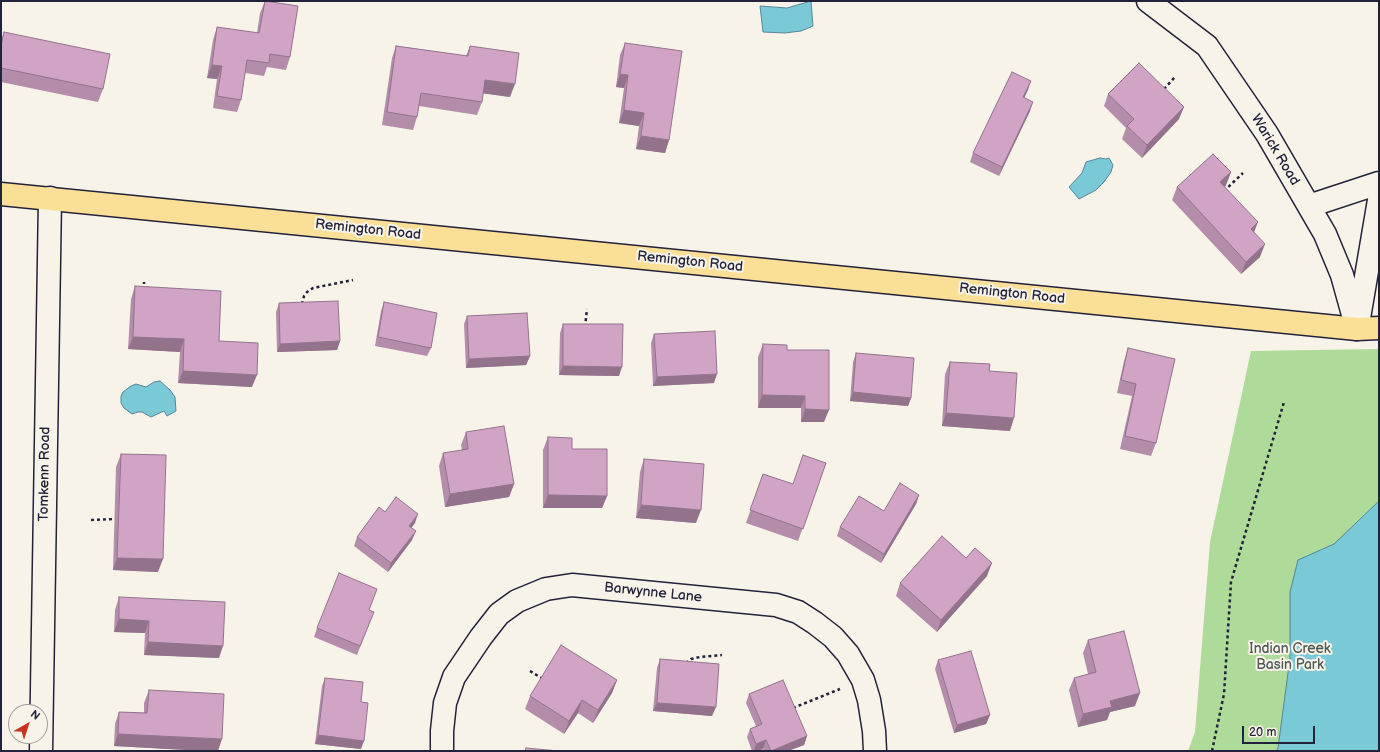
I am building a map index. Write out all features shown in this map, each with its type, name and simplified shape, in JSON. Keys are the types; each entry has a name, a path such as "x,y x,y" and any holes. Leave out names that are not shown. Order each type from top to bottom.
{"main road":[{"name":"Remington Road","path":"1,194 1357,329 1379,328"}],"street":[{"name":"Warick Road","path":"1148,1 1207,46 1267,134 1324,234 1342,275 1357,329"},
{"path":"1309,206 1379,183"},
{"name":"Tomkenn Road","path":"41,751 50,198"},
{"path":"1357,329 1379,200"},
{"name":"Barwynne Lane","path":"442,751 442,731 445,702 454,677 481,637 499,614 517,601 546,589 572,585 776,605 798,612 833,637 848,654 862,680 869,700 874,731 875,751"}],"path":[{"path":"1161,92 1175,77"},
{"path":"1223,192 1243,173"},
{"path":"300,311 304,296 313,288 353,280"},
{"path":"143,294 144,282"},
{"path":"585,333 587,309"},
{"path":"1212,751 1224,694 1231,582 1284,402"},
{"path":"91,520 115,519"},
{"path":"683,665 691,659 722,656"},
{"path":"530,671 543,680"},
{"path":"789,710 862,680"}],"green space":[{"name":"Indian Creek Basin Park","path":"1379,349 1379,751 1188,751 1195,732 1210,542 1251,351"}],"water":[{"path":"811,1 813,26 801,31 785,33 763,32 760,6 787,8"},
{"path":"1100,158 1109,158 1113,165 1111,172 1096,190 1079,199 1069,187 1082,173 1086,162"},
{"path":"160,381 175,397 176,411 167,416 164,411 151,417 142,412 132,414 124,408 121,403 121,396 123,392 131,386 136,384 146,387 154,382"},
{"path":"1379,501 1379,751 1276,751 1278,748 1290,658 1290,592 1298,560 1334,544"}],"building":[{"path":"265,1 298,6 290,57 270,54 269,63 247,60 241,100 217,96 222,66 212,65 217,27 259,33"},
{"path":"4,32 110,54 103,89 1,68 1,46"},
{"path":"625,43 682,51 669,140 641,136 644,113 624,110 628,75 620,74"},
{"path":"396,46 468,56 470,46 519,53 515,84 485,80 482,102 421,93 417,117 387,112"},
{"path":"1139,63 1184,107 1147,145 1127,126 1134,119 1108,94"},
{"path":"1012,72 1031,81 1023,97 1033,102 1002,167 973,153"},
{"path":"1213,154 1231,172 1220,182 1258,222 1251,229 1265,244 1246,262 1177,187"},
{"path":"135,286 221,291 219,341 258,343 257,375 183,371 184,339 133,337"},
{"path":"338,301 340,341 280,344 279,303"},
{"path":"384,302 437,313 431,348 378,337"},
{"path":"527,313 530,356 469,359 467,316"},
{"path":"563,324 623,324 622,367 563,366"},
{"path":"715,331 717,374 657,377 654,334"},
{"path":"763,344 787,345 787,350 829,350 829,410 805,409 805,396 762,395"},
{"path":"1128,348 1175,359 1156,443 1125,436 1136,384 1121,380"},
{"path":"856,353 914,358 911,398 853,392"},
{"path":"950,362 990,364 989,371 1017,373 1014,418 946,413"},
{"path":"504,426 514,484 450,494 443,453 468,449 466,432"},
{"path":"548,437 572,438 572,449 607,449 607,496 548,495"},
{"path":"121,454 166,455 163,559 117,558"},
{"path":"803,455 826,463 803,529 750,510 763,474 793,484"},
{"path":"644,459 704,464 701,510 641,505"},
{"path":"900,483 919,495 884,554 840,527 859,496 884,511"},
{"path":"396,497 418,514 409,526 416,531 391,563 357,537 379,507 385,512"},
{"path":"942,536 966,558 975,548 992,563 941,620 900,583"},
{"path":"339,573 377,589 369,610 374,612 360,646 317,628"},
{"path":"119,597 225,602 223,646 148,642 149,621 119,619"},
{"path":"1124,631 1140,693 1110,701 1112,707 1083,714 1074,678 1096,672 1088,640"},
{"path":"561,645 617,680 598,710 582,700 569,721 530,696"},
{"path":"971,651 990,715 957,725 938,660"},
{"path":"660,659 719,664 716,707 657,703"},
{"path":"325,678 363,682 361,702 368,703 364,741 318,735"},
{"path":"783,680 807,736 771,751 766,740 756,744 750,729 762,724 749,694"},
{"path":"149,690 224,694 222,739 118,734 119,712 147,713"},
{"path":"526,748 559,751 525,751"}]}
